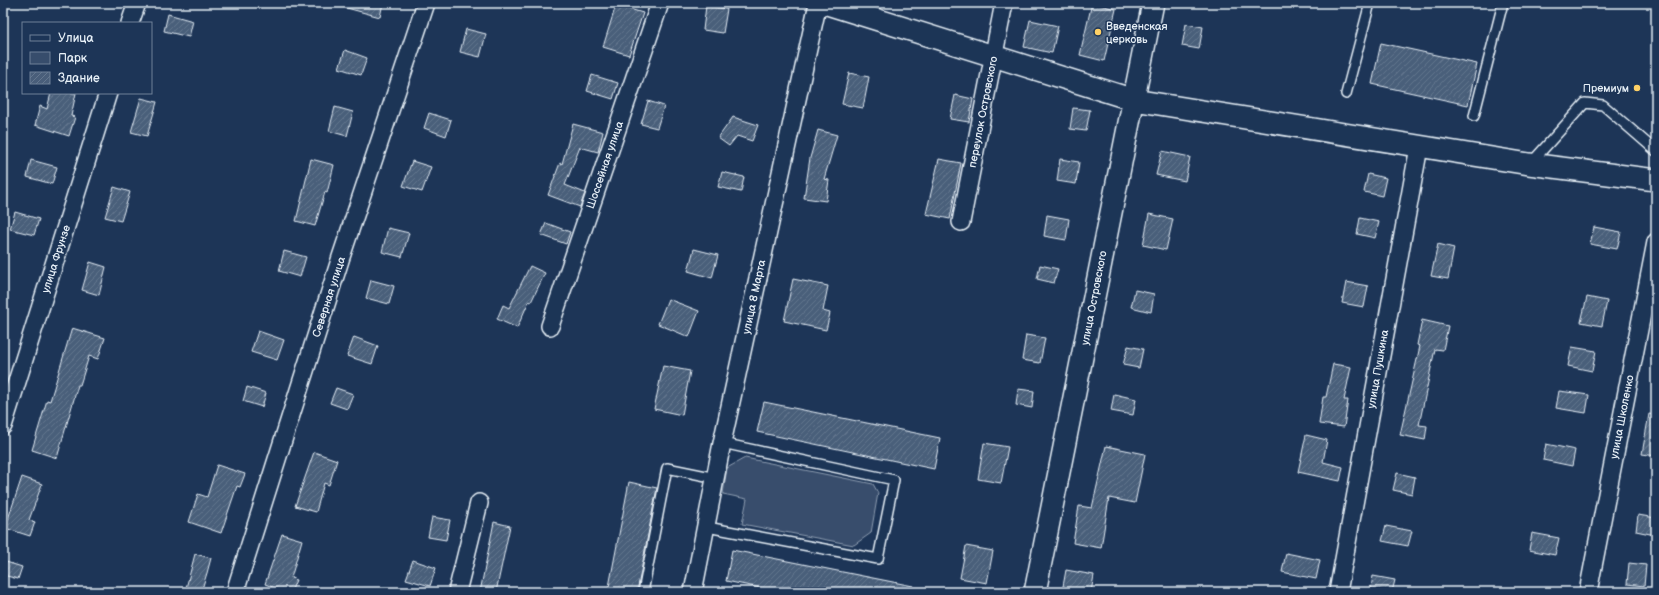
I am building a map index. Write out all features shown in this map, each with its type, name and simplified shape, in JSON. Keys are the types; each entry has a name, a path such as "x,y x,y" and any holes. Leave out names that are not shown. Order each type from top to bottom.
{"street":[{"path":"130,22 137,3"},
{"name":"Северная улица","path":"235,592 341,257 426,3"},
{"name":"Шоссейная улица","path":"550,326 660,3"},
{"name":"улица 8 Марта","path":"693,592 707,527 722,443 818,3"},
{"path":"824,3 1134,100 1529,164 1656,180"},
{"name":"переулок Островского","path":"961,222 1004,3"},
{"name":"улица Островского","path":"1035,592 1153,3"},
{"name":"улица Фрунзе","path":"3,426 108,94"},
{"name":"улица Пушкина","path":"1338,592 1419,147"},
{"name":"улица Школенко","path":"1588,592 1656,242"},
{"path":"457,592 479,503"}],"lane":[{"path":"1346,94 1370,3"},
{"path":"1474,116 1503,3"},
{"path":"1529,164 1585,103 1603,106 1656,151"},
{"path":"707,527 878,559 894,480 722,443"},
{"path":"643,592 667,468 716,478"}],"green space":[{"path":"745,458 873,484 878,493 871,533 854,545 742,524 747,499 723,494 727,468"}],"building":[{"path":"344,3 383,3 380,17 343,7"},
{"name":"Введенская церковь","path":"1092,3 1116,9 1104,61 1080,55"},
{"path":"616,5 643,13 629,55 603,47"},
{"path":"706,6 727,9 723,33 703,30"},
{"path":"168,14 193,21 189,37 164,31"},
{"path":"1030,20 1058,26 1052,53 1024,47"},
{"path":"1186,24 1203,27 1199,49 1182,46"},
{"path":"466,29 486,34 480,57 460,52"},
{"path":"1381,43 1477,64 1468,105 1372,84"},
{"path":"345,50 367,58 361,75 339,68"},
{"path":"849,73 869,77 863,108 842,104"},
{"path":"592,75 618,83 613,99 587,91"},
{"path":"51,94 76,94 71,116 75,117 69,136 35,125 40,106 47,109"},
{"path":"955,95 973,99 969,122 950,119"},
{"path":"141,98 157,102 147,136 131,132"},
{"path":"648,101 664,106 657,128 641,124"},
{"path":"335,107 353,112 347,136 329,131"},
{"path":"1073,108 1090,110 1086,131 1070,129"},
{"path":"429,113 451,120 446,136 424,128"},
{"path":"733,117 758,125 752,141 737,136 729,146 718,138"},
{"path":"573,124 603,132 598,152 580,147 565,185 585,193 580,207 548,195 560,163 562,164"},
{"path":"818,130 837,135 824,179 829,180 826,201 804,198 810,158"},
{"path":"1162,151 1190,157 1185,181 1156,175"},
{"path":"311,159 334,165 327,193 325,192 315,226 296,221"},
{"path":"939,159 961,163 950,219 926,214"},
{"path":"1060,159 1079,162 1076,184 1057,181"},
{"path":"31,160 57,167 52,184 27,177"},
{"path":"412,161 431,167 422,192 403,186"},
{"path":"722,172 744,177 741,192 718,187"},
{"path":"1368,174 1386,178 1382,196 1364,192"},
{"path":"114,187 130,192 121,221 105,217"},
{"path":"15,212 39,219 34,235 10,229"},
{"path":"1149,214 1173,219 1166,250 1143,245"},
{"path":"1047,215 1069,219 1066,240 1044,236"},
{"path":"1360,218 1379,222 1375,238 1357,234"},
{"path":"546,223 570,232 566,244 541,235"},
{"path":"1594,227 1621,232 1617,249 1590,244"},
{"path":"388,228 409,233 402,257 382,252"},
{"path":"1438,244 1454,248 1448,279 1431,276"},
{"path":"694,249 718,255 712,278 688,271"},
{"path":"284,251 306,257 300,277 279,271"},
{"path":"90,262 106,267 99,295 82,290"},
{"path":"1040,265 1058,269 1054,283 1037,279"},
{"path":"530,266 545,273 531,302 529,301 517,328 497,319 503,305 509,308"},
{"path":"793,279 828,286 823,311 830,313 826,330 784,321"},
{"path":"371,280 394,286 389,304 366,298"},
{"path":"1346,282 1368,286 1364,307 1342,303"},
{"path":"1135,290 1154,294 1151,312 1131,307"},
{"path":"1587,297 1607,301 1602,326 1581,322"},
{"path":"668,299 699,311 689,337 658,324"},
{"path":"1422,320 1448,326 1443,350 1435,349 1419,425 1427,426 1425,440 1400,435 1420,346 1417,345"},
{"path":"72,328 105,338 98,359 89,356 80,385 78,385 57,458 32,450 47,400 50,401"},
{"path":"258,331 284,340 277,360 251,352"},
{"path":"1026,335 1045,338 1040,363 1022,360"},
{"path":"354,337 378,346 372,364 347,356"},
{"path":"1128,346 1143,349 1139,368 1123,365"},
{"path":"1572,347 1596,351 1592,371 1568,366"},
{"path":"1333,364 1351,367 1344,400 1348,400 1344,427 1319,424 1323,397 1326,397"},
{"path":"663,366 690,371 682,415 654,409"},
{"path":"247,387 266,393 262,407 243,401"},
{"path":"336,388 353,394 347,409 330,403"},
{"path":"1018,389 1034,391 1032,408 1016,405"},
{"path":"1559,391 1589,395 1586,413 1556,408"},
{"path":"1114,394 1136,399 1133,415 1111,411"},
{"path":"764,402 940,438 934,469 757,432"},
{"path":"1649,414 1656,415 1656,456 1642,454"},
{"path":"1306,435 1327,440 1323,462 1343,467 1340,481 1298,472"},
{"path":"984,443 1008,447 1001,483 978,479"},
{"path":"1546,444 1575,450 1572,466 1543,460"},
{"path":"1106,446 1145,454 1135,503 1109,498 1101,548 1073,543 1079,506 1092,508"},
{"path":"314,452 337,460 329,485 324,483 316,512 295,506"},
{"path":"217,465 245,474 240,487 237,486 221,533 189,522 198,494 207,497"},
{"path":"1397,473 1415,477 1412,494 1393,490"},
{"path":"22,477 42,484 29,520 35,522 30,536 5,528"},
{"path":"629,482 657,488 637,592 608,592"},
{"path":"1638,515 1656,518 1655,535 1636,531"},
{"path":"432,517 450,520 446,540 428,537"},
{"path":"494,522 510,526 496,592 480,592"},
{"path":"1386,526 1412,531 1408,546 1382,541"},
{"path":"1532,533 1559,538 1555,555 1529,550"},
{"path":"282,534 302,540 291,578 296,580 291,592 285,592 265,584"},
{"path":"966,546 993,551 987,583 960,578"},
{"path":"732,550 913,586 912,592 780,592 726,581"},
{"path":"1286,553 1320,560 1316,579 1282,572"},
{"path":"195,554 211,558 201,592 185,592"},
{"path":"413,560 436,568 430,586 406,579"},
{"path":"3,561 22,567 18,579 3,575"},
{"path":"1629,563 1646,565 1644,586 1627,584"},
{"path":"1066,570 1094,575 1091,592 1062,592"},
{"path":"1373,576 1395,580 1392,592 1371,588"}],"place":[{"name":"Введенская церковь","path":"1098,32"},
{"name":"Премиум","path":"1637,88"}]}
